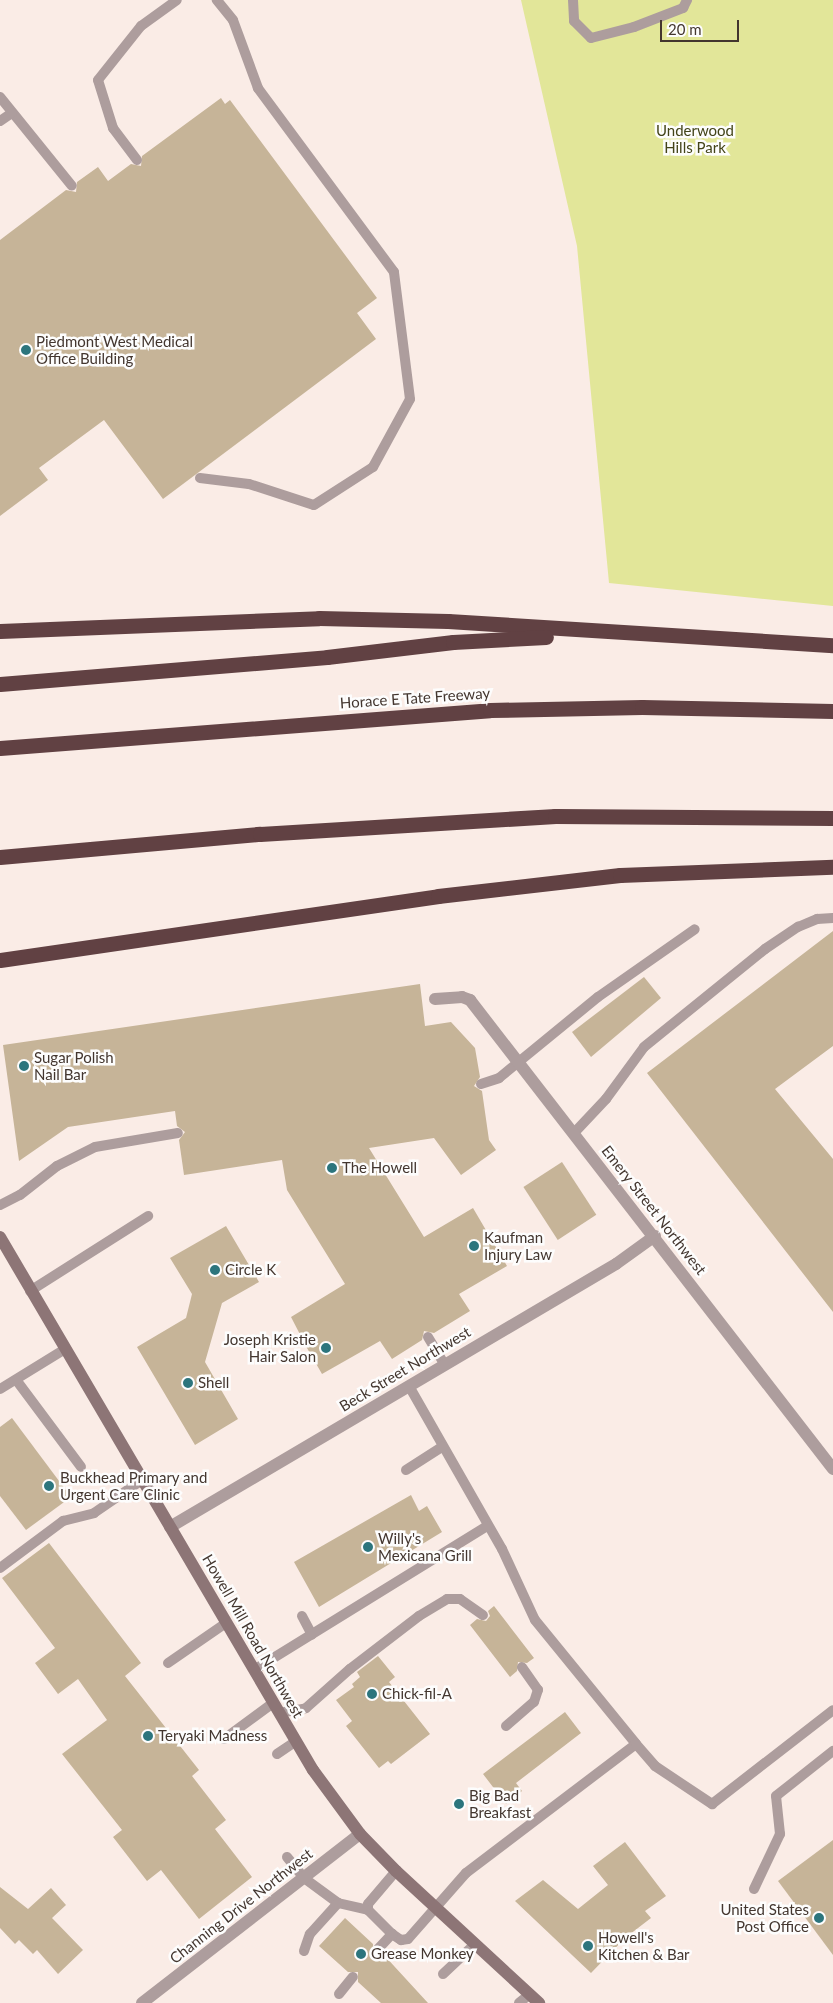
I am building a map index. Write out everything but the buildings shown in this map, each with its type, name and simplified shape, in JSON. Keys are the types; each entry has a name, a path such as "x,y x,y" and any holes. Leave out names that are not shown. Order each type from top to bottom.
{"highway":[{"path":"0,631 319,618 448,621 605,633 833,645"},
{"path":"0,684 327,657 453,642 605,633"},
{"name":"Horace E Tate Freeway","path":"0,748 490,710 642,707 833,712"},
{"path":"0,857 288,832 555,816 833,818"},
{"path":"3,962 438,896 591,878 708,870 833,867"}],"main road":[{"name":"Howell Mill Road Northwest","path":"0,1237 276,1708 296,1741 360,1834 396,1871 540,2003"}],"street":[{"name":"Emery Street Northwest","path":"435,999 462,997 470,1000 655,1236 833,1469"},
{"name":"Beck Street Northwest","path":"170,1527 616,1264 655,1236"},
{"name":"Channing Drive Northwest","path":"142,2003 360,1834"}],"lane":[{"path":"137,160 114,128 98,80 141,26 176,0"},
{"path":"200,478 249,484 314,505 372,467 410,399 394,272 258,88 233,20 217,0"},
{"path":"573,0 574,21 590,38 634,27 685,4"},
{"path":"0,97 72,186"},
{"path":"0,122 12,113"},
{"path":"574,1133 606,1099 644,1047 765,949 798,927 817,919 833,918"},
{"path":"481,1084 499,1078 598,997 695,929"},
{"path":"0,1205 20,1195 57,1166 96,1147 178,1133"},
{"path":"30,1291 148,1216"},
{"path":"428,1337 445,1365"},
{"path":"0,1389 17,1381 65,1349"},
{"path":"17,1381 82,1467"},
{"path":"409,1386 487,1526 535,1620 655,1766 712,1804 833,1710"},
{"path":"406,1470 442,1447"},
{"path":"0,1568 63,1521 94,1514 142,1480"},
{"path":"254,1670 487,1526"},
{"path":"224,1739 276,1708 306,1708 350,1669 419,1616 447,1599 460,1599 483,1615"},
{"path":"302,1616 312,1635"},
{"path":"168,1663 226,1622"},
{"path":"506,1726 534,1702 538,1690 522,1667"},
{"path":"277,1754 296,1741"},
{"path":"287,1857 304,1878 338,1903 368,1910 392,1934 401,1940 408,1940 437,1909 466,1873 636,1744"},
{"path":"754,1889 780,1834 776,1796 833,1751"},
{"path":"368,1910 368,1904 396,1871"},
{"path":"304,1951 310,1934 338,1903"},
{"path":"378,1949 392,1934"},
{"path":"443,1974 475,1944"},
{"path":"339,1994 353,1977"},
{"path":"519,2003 530,1994"}],"green space":[{"name":"Underwood Hills Park","path":"521,0 833,0 833,606 609,583 577,246"}],"place":[{"name":"Piedmont West Medical Office Building","path":"26,350"},
{"name":"Sugar Polish Nail Bar","path":"24,1066"},
{"name":"The Howell","path":"332,1168"},
{"name":"Kaufman Injury Law","path":"474,1246"},
{"name":"Circle K","path":"215,1270"},
{"name":"Joseph Kristie Hair Salon","path":"326,1348"},
{"name":"Shell","path":"188,1383"},
{"name":"Buckhead Primary and Urgent Care Clinic","path":"49,1486"},
{"name":"Willy's Mexicana Grill","path":"368,1547"},
{"name":"Chick-fil-A","path":"372,1694"},
{"name":"Teryaki Madness","path":"148,1736"},
{"name":"Big Bad Breakfast","path":"459,1804"},
{"name":"United States Post Office","path":"819,1918"},
{"name":"Howell's Kitchen & Bar","path":"588,1946"},
{"name":"Grease Monkey","path":"361,1954"}]}
